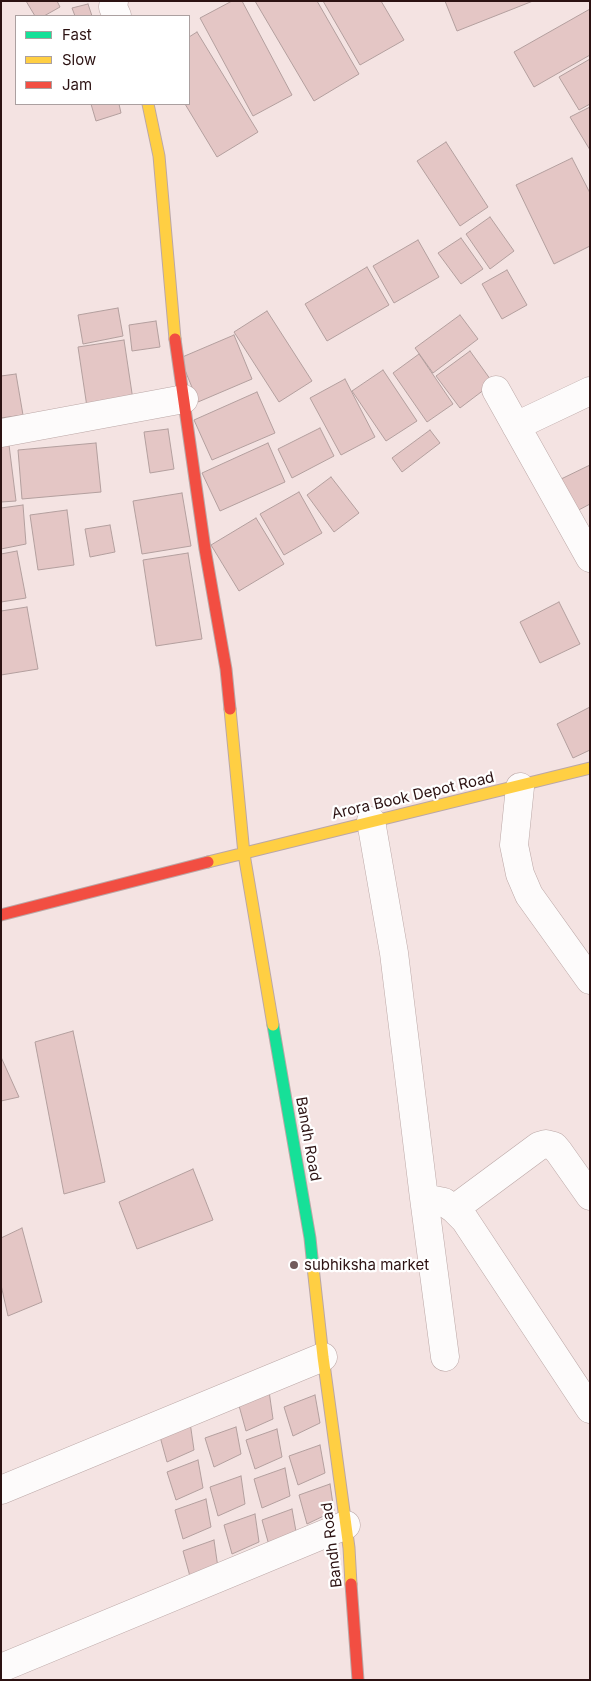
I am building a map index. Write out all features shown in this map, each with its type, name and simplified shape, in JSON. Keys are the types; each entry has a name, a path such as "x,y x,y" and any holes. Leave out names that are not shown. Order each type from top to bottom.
{"street":[{"path":"114,1 113,8 116,15"},
{"name":"Bandh Road","path":"148,105 158,156 176,346 205,548 226,669 244,854 310,1238 323,1357 346,1525 358,1680"},
{"path":"496,390 590,558"},
{"path":"516,426 590,391"},
{"path":"1,433 184,399"},
{"name":"Arora Book Depot Road","path":"244,854 370,821 590,768"},
{"path":"520,786 514,845 520,874 530,895 590,980"},
{"path":"370,821 394,953 424,1198 446,1357"},
{"path":"1,915 244,854"},
{"path":"454,1209 539,1146 546,1144 554,1146 590,1196"},
{"path":"424,1198 439,1200 454,1209 465,1220 590,1409"},
{"path":"1,1490 323,1357"},
{"path":"1,1668 346,1525"}],"building":[{"path":"26,1 57,1 60,7 46,15 34,15"},
{"path":"232,1 242,1 292,95 253,116 200,18"},
{"path":"255,1 317,1 359,74 314,101"},
{"path":"323,1 381,1 404,40 360,65"},
{"path":"445,1 533,1 457,31"},
{"path":"88,4 92,15 75,15 72,8"},
{"path":"590,9 590,55 534,87 514,52"},
{"path":"197,32 258,132 217,157 186,105 190,105 190,36"},
{"path":"590,59 590,104 579,110 559,77"},
{"path":"91,105 119,105 121,113 96,121"},
{"path":"590,107 590,150 570,117"},
{"path":"446,142 488,207 460,226 417,161"},
{"path":"572,158 590,193 590,246 554,264 516,185"},
{"path":"490,217 514,251 490,269 466,234"},
{"path":"461,238 483,269 461,284 438,253"},
{"path":"418,240 439,277 394,303 373,266"},
{"path":"367,267 389,305 327,341 305,304"},
{"path":"507,270 527,305 502,319 482,284"},
{"path":"118,308 123,336 83,344 78,315"},
{"path":"267,311 312,381 279,402 234,332"},
{"path":"460,315 478,339 433,373 415,348"},
{"path":"156,321 160,347 132,351 129,325"},
{"path":"234,335 252,379 198,402 180,358"},
{"path":"124,340 133,400 87,407 78,347"},
{"path":"470,351 493,383 460,408 436,376"},
{"path":"419,354 453,404 427,422 393,373"},
{"path":"383,370 417,421 386,441 352,391"},
{"path":"16,374 23,415 1,418 1,376"},
{"path":"345,379 375,437 341,455 310,398"},
{"path":"257,392 275,433 212,460 194,420"},
{"path":"320,428 334,456 292,478 278,449"},
{"path":"168,429 174,469 150,473 144,432"},
{"path":"430,430 440,443 402,472 392,458"},
{"path":"96,443 101,492 22,499 18,450"},
{"path":"268,443 285,482 220,511 202,473"},
{"path":"1,445 9,445 16,501 1,502"},
{"path":"590,465 590,504 573,513 557,481"},
{"path":"331,477 359,513 334,532 307,495"},
{"path":"299,492 322,533 284,555 260,514"},
{"path":"182,493 191,546 142,554 133,501"},
{"path":"23,505 26,544 1,549 1,508"},
{"path":"67,510 74,565 38,570 30,515"},
{"path":"256,518 284,564 239,591 211,545"},
{"path":"110,525 115,552 90,557 85,529"},
{"path":"17,551 26,598 1,602 1,554"},
{"path":"188,553 202,639 156,646 143,560"},
{"path":"559,602 580,644 540,663 520,622"},
{"path":"27,607 38,669 1,675 1,611"},
{"path":"590,707 590,750 573,758 557,724"},
{"path":"73,1031 105,1182 64,1194 35,1042"},
{"path":"1,1057 19,1097 1,1101"},
{"path":"193,1169 213,1220 137,1249 119,1202"},
{"path":"22,1228 42,1302 8,1316 1,1285 1,1238"},
{"path":"269,1391 273,1419 246,1431 238,1402"},
{"path":"315,1395 320,1423 293,1436 284,1407"},
{"path":"190,1422 194,1450 167,1462 159,1433"},
{"path":"236,1427 241,1454 214,1467 205,1438"},
{"path":"277,1429 282,1457 255,1469 246,1440"},
{"path":"320,1445 325,1473 298,1485 289,1456"},
{"path":"198,1460 203,1488 176,1500 167,1472"},
{"path":"285,1468 290,1496 262,1508 254,1479"},
{"path":"241,1476 245,1504 218,1516 210,1487"},
{"path":"330,1484 334,1511 307,1524 299,1495"},
{"path":"206,1499 211,1527 183,1539 175,1510"},
{"path":"292,1509 297,1537 270,1549 262,1520"},
{"path":"255,1514 259,1542 232,1554 224,1525"},
{"path":"214,1540 218,1568 191,1580 183,1551"}],"traffic: fast":[{"path":"273,1025 310,1238 313,1267"}],"traffic: slow":[{"path":"148,105 159,156 175,339"},
{"path":"230,709 244,854 273,1025"},
{"path":"208,862 590,768"},
{"path":"313,1267 323,1357 349,1548 351,1584"}],"traffic: jam":[{"path":"175,339 205,549 226,669 230,709"},
{"path":"1,915 208,862"},
{"path":"351,1584 358,1680"}],"place":[{"name":"subhiksha market","path":"294,1265"}]}
